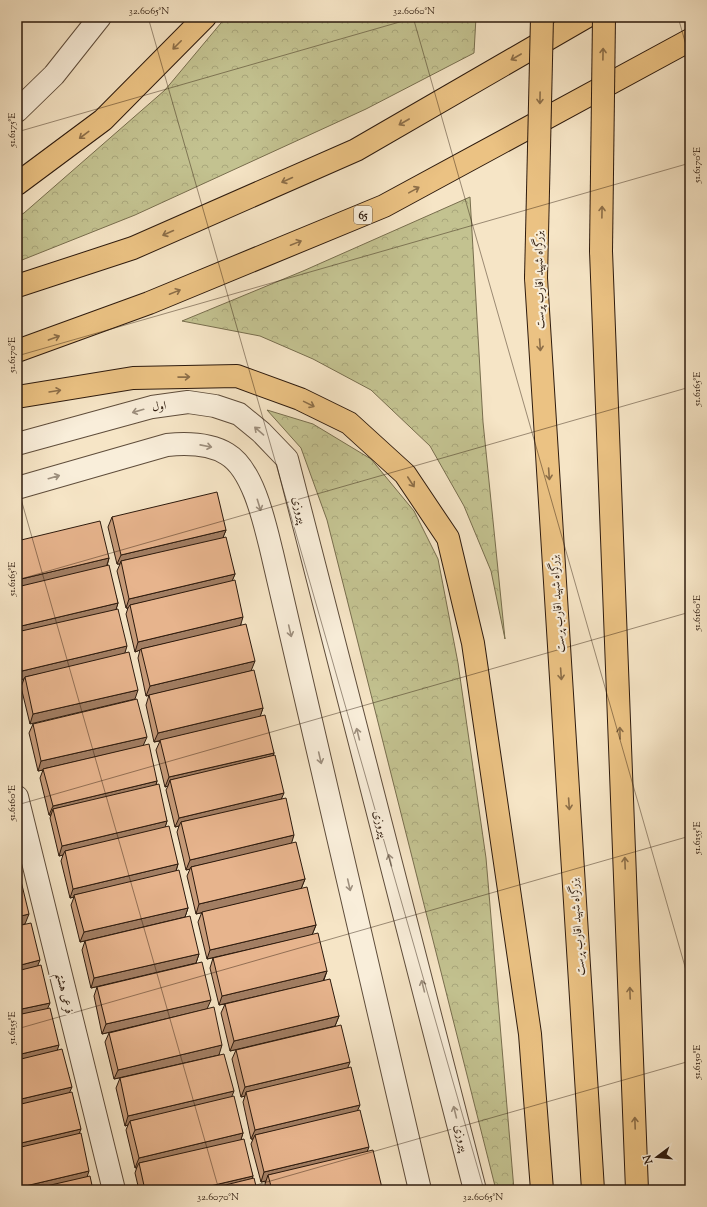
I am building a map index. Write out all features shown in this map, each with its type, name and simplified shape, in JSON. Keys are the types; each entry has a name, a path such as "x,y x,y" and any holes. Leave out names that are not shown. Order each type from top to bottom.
{"highway":[{"path":"17,184 103,120 205,17"},
{"name":"بزرگراه شهید اقارب پرست","path":"542,17 536,278 593,1190"},
{"path":"17,286 133,248 356,150 586,17"},
{"path":"604,17 601,251 637,1190"},
{"name":"65","path":"17,351 149,303 384,206 690,40"},
{"path":"17,397 133,378 237,376 300,399 349,423 405,474 448,538 473,643 530,1034 542,1190"}],"street":[{"path":"17,111 54,74 92,22"},
{"name":"اول","path":"17,444 152,407 188,402 215,406 239,414 261,432 287,459"},
{"path":"17,488 167,445 188,443 210,446 228,454 243,470 258,501 272,554 420,1190"},
{"name":"پیروزی","path":"287,459 475,1190"},
{"name":"فرعی هشتم","path":"17,796 114,1190"}],"green space":[{"path":"226,17 476,17 474,53 366,109 135,215 17,262 17,217 24,213 165,90"},
{"path":"470,197 483,422 505,639 491,571 464,506 430,446 371,390 313,359 260,336 182,321 303,271"},
{"path":"267,410 313,424 371,459 414,511 438,559 458,663 486,858 514,1190 496,1190 327,520 301,448"}],"building":[{"path":"217,492 226,530 121,555 112,517"},
{"path":"100,521 109,558 17,580 17,541"},
{"path":"226,537 235,574 129,599 121,561"},
{"path":"109,565 118,603 17,627 17,587"},
{"path":"235,580 243,617 138,642 130,605"},
{"path":"118,609 127,646 22,671 17,649 17,632"},
{"path":"246,624 255,661 150,686 141,649"},
{"path":"129,652 138,690 33,714 25,677"},
{"path":"254,670 263,708 158,733 149,695"},
{"path":"137,699 147,737 41,761 33,724"},
{"path":"265,715 274,753 169,777 160,740"},
{"path":"149,744 157,781 53,806 43,769"},
{"path":"275,755 284,793 179,818 170,780"},
{"path":"159,784 167,821 62,846 53,809"},
{"path":"286,798 294,835 190,860 181,822"},
{"path":"169,826 178,864 73,889 65,851"},
{"path":"296,842 305,879 199,904 191,867"},
{"path":"179,870 188,908 84,932 74,895"},
{"path":"17,877 20,877 29,914 17,917"},
{"path":"307,887 316,925 210,950 202,912"},
{"path":"190,916 199,954 94,978 85,941"},
{"path":"31,923 40,960 17,966 17,926"},
{"path":"318,933 327,971 222,996 213,958"},
{"path":"202,962 211,1000 106,1024 97,987"},
{"path":"41,965 50,1003 17,1010 17,971"},
{"path":"330,979 339,1016 234,1041 225,1004"},
{"path":"214,1007 222,1045 118,1070 109,1033"},
{"path":"50,1008 59,1045 17,1055 17,1015"},
{"path":"341,1025 350,1062 245,1087 236,1050"},
{"path":"62,1049 72,1087 17,1100 17,1060"},
{"path":"224,1054 234,1091 128,1116 120,1078"},
{"path":"351,1067 360,1105 255,1130 246,1092"},
{"path":"72,1092 81,1129 17,1144 17,1105"},
{"path":"234,1096 243,1133 139,1158 130,1121"},
{"path":"360,1110 369,1147 264,1172 255,1135"},
{"path":"81,1133 89,1171 17,1188 17,1148"},
{"path":"244,1139 253,1176 193,1190 145,1190 139,1163"},
{"path":"373,1150 382,1188 373,1190 272,1190 268,1175"},
{"path":"90,1176 93,1190 29,1190"},
{"path":"254,1178 257,1190 205,1190"}]}
